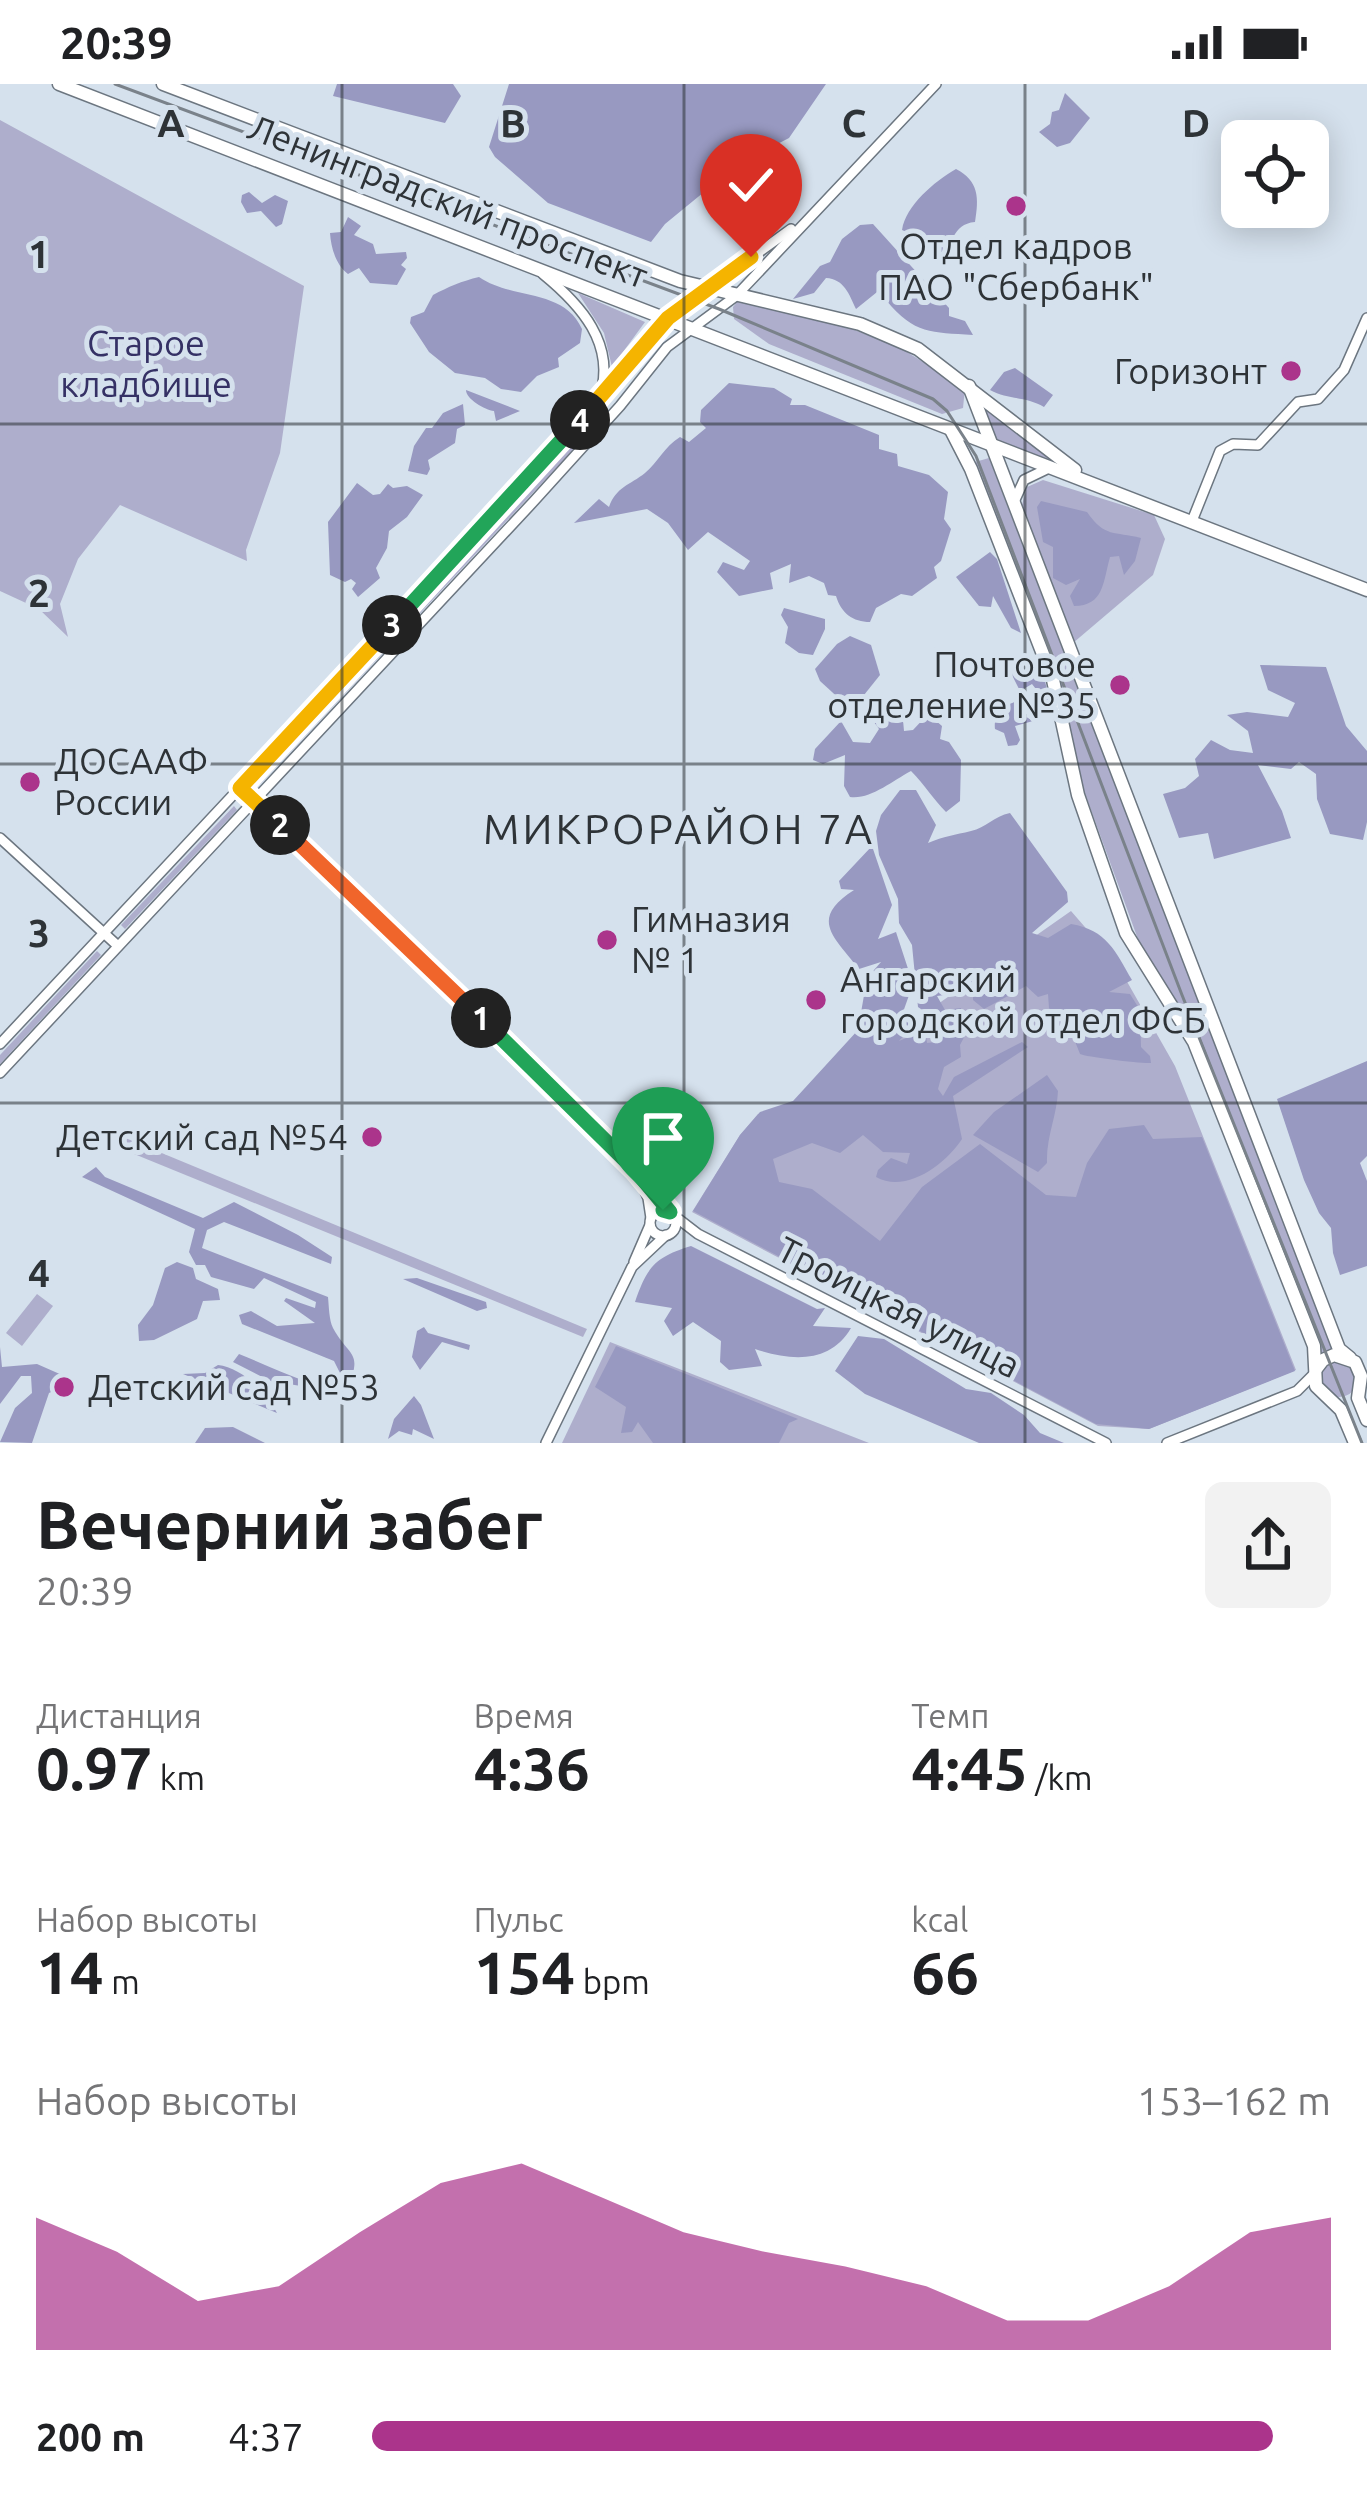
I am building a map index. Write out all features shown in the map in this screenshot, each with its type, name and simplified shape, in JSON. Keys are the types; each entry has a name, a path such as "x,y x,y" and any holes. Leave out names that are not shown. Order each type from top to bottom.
{"main road":[{"name":"Ленинградский проспект","path":"58,84 1367,590"},
{"name":"Ленинградский проспект","path":"163,84 680,281 860,324 918,349 1085,478"},
{"path":"969,386 1333,1336 1363,1379 1367,1420"},
{"path":"951,430 971,469 1053,680 1078,795 1126,933 1193,1042 1314,1346 1316,1386 1343,1412 1355,1443"},
{"path":"1315,1372 1326,1358 1345,1356"},
{"path":"1325,1397 1347,1399 1363,1379"}],"street":[{"path":"0,1072 597,432 667,347 736,296 936,84"},
{"path":"0,1044 583,418 668,318 810,216"},
{"path":"534,267 576,302 594,329 605,365 599,399"},
{"path":"1192,521 1220,451 1233,444 1258,445 1298,402 1318,399 1344,370 1367,318"},
{"path":"583,418 597,432"},
{"path":"1012,507 1024,480 1051,467"},
{"name":"Троицкая улица","path":"240,788 636,1171 671,1213 698,1234 1106,1443"},
{"path":"0,838 118,946"},
{"path":"636,1171 648,1196 655,1232 698,1234"},
{"path":"546,1443 651,1221 659,1210 671,1213 676,1224 632,1267"},
{"path":"1166,1443 1297,1391 1315,1372"},
{"path":"1297,1391 1325,1397"}],"green space":[{"name":"Старое кладбище","path":"0,120 304,286 280,453 246,550 247,561 120,505 78,559 60,604 68,637 39,609 0,591"},
{"path":"578,293 645,322 612,367 604,333"},
{"path":"738,301 845,326 902,349 965,388 963,408 942,414 769,344 734,319"},
{"path":"979,399 1060,464 994,441"},
{"path":"583,427 589,433 257,782"},
{"path":"989,458 1332,1349 1321,1353 1197,1039 1139,942 1071,755 1057,676 975,462"},
{"path":"1043,480 1154,515 1165,539 1153,575 1073,643 1020,512 1027,487"},
{"path":"234,806 237,810 125,929 121,925"},
{"path":"1071,911 1117,964 1175,1066 1296,1370 1149,1429 1098,1426 692,1212 758,1114 792,1106"},
{"path":"97,951 101,955 0,1064 0,1055"},
{"path":"123,1137 587,1329 583,1337 117,1147"},
{"path":"37,1294 53,1306 22,1346 6,1333"},
{"path":"610,1342 869,1443 562,1443"},
{"path":"1339,1359 1353,1364 1358,1378 1353,1392 1339,1397 1325,1392 1320,1378 1325,1364"}],"shaded area":[{"path":"337,84 453,84 461,96 445,123 333,96"},
{"path":"509,84 826,84 789,138 737,165 665,224 651,242 548,203 495,157 489,147"},
{"path":"1065,93 1090,118 1070,143 1057,147 1039,132 1050,124"},
{"path":"956,169 976,191 975,222 961,227 937,256 902,230 915,203"},
{"path":"249,192 262,203 275,195 288,201 282,224 276,227 261,211 247,213 241,202"},
{"path":"348,217 361,226 354,235 373,244 376,254 406,252 401,265 406,269 397,285 370,283 359,268 348,274 340,266 330,233 341,232"},
{"path":"873,224 949,308 949,316 965,321 973,335 915,326 886,300 887,284 856,309 842,284 826,278 814,293 793,299 820,266 830,262 842,239 860,225"},
{"path":"479,277 563,307 582,329 580,343 558,358 559,367 537,376 521,392 455,373 429,352 410,323 411,317 424,312 433,295"},
{"path":"1015,368 1053,395 1044,407 990,390 1004,372"},
{"path":"729,383 774,388 792,399 790,405 805,405 879,435 879,449 897,454 898,466 929,475 948,492 944,519 951,529 941,561 934,567 937,578 912,596 901,594 876,608 870,622 864,622 844,612 824,583 809,576 789,583 791,564 770,573 773,589 739,596 717,572 723,562 744,570 750,561 708,532 688,550 668,523 647,509 574,523 599,499 609,507 674,441 680,437 689,442 706,428 700,422 701,410"},
{"path":"466,390 520,411 496,421 494,411 477,404"},
{"path":"463,404 465,425 457,429 455,443 428,460 427,475 408,471 414,446 426,428"},
{"path":"357,483 373,495 388,484 407,486 423,495 389,531 387,548 376,568 380,578 358,597 351,579 345,582 330,575 328,522"},
{"path":"1041,501 1087,512 1105,530 1141,538 1135,561 1124,575 1119,556 1110,557 1101,591 1091,602 1074,606 1070,596 1080,579 1066,585 1053,578 1053,547 1043,542 1037,507"},
{"path":"990,552 997,559 1021,633 1011,628 993,596 991,607 979,606 956,577"},
{"path":"784,608 825,619 813,655 799,653 785,643"},
{"path":"850,636 871,645 880,675 864,695 844,703 820,681 815,669"},
{"path":"1039,661 1050,699 1046,702 1032,684 1020,691 1012,675 1002,675 1013,663 1027,682 1033,677 1032,664"},
{"path":"1260,665 1326,667 1346,726 1367,751 1363,840 1330,834 1317,799 1316,774 1299,762 1291,769 1258,765 1291,838 1214,859 1208,833 1179,838 1163,794 1185,788 1199,776 1195,759 1211,740 1230,750 1253,753 1248,731 1227,715 1247,712 1288,717 1295,703 1268,690"},
{"path":"914,701 922,711 903,720 904,731 913,730 928,714 942,726 940,739 949,742 961,760 960,801 946,812 911,771 873,793 850,797 844,786 845,755 823,764 813,760 815,749 841,721 853,742 870,743 879,729 872,719 855,714 887,715"},
{"path":"1017,701 1034,703 1035,709 1023,715 1033,721 1015,726 1020,740 1008,746 1004,733 995,729 996,719"},
{"path":"900,790 916,790 936,825 928,843 1010,813 1067,892 1068,902 1032,933 1048,938 1071,924 1109,943 1132,980 1109,992 1130,994 1140,1010 1141,1047 1151,1063 1080,1054 1069,1026 1083,1012 1059,1021 1049,1008 1048,994 1038,997 1026,986 984,1009 973,1000 973,991 937,996 945,1010 961,1008 961,1020 973,1020 960,1045 961,1057 944,1067 938,1089 943,1096 954,1077 1022,1042 1028,1047 953,1096 962,1139 955,1149 924,1174 900,1182 876,1177 878,1170 891,1158 907,1164 910,1153 883,1152 863,1135 840,1153 812,1143 773,1159 779,1182 812,1189 880,1241 922,1187 980,1144 1046,1195 1076,1197 1087,1163 1109,1129 1144,1125 1153,1139 1202,1137 1295,1371 1149,1429 1096,1424 693,1211 740,1135 760,1112 793,1101 858,1030 867,978 881,962 859,969 834,937 829,919 840,900 854,890 841,889 839,881 872,846 892,905 878,939 896,932 913,984 902,1015 911,1027 899,1041 925,1030 927,1043 937,1042 938,1021 918,1007 912,945 899,923 898,899 879,855 876,831 881,815"},
{"path":"1367,1061 1367,1156 1360,1163 1367,1181 1367,1266 1340,1275 1331,1228 1304,1180 1277,1099"},
{"path":"1047,1075 1058,1091 1047,1163 1038,1172 973,1135 994,1112"},
{"path":"96,1167 105,1177 203,1218 234,1202 332,1257 331,1264 224,1222 207,1230 202,1248 328,1297 332,1325 354,1361 346,1392 333,1389 341,1375 334,1361 242,1324 239,1315 251,1311 277,1326 315,1323 284,1301 315,1308 316,1302 264,1278 254,1289 211,1277 189,1252 195,1229 82,1177"},
{"path":"691,1246 817,1309 825,1308 813,1326 851,1328 821,1354 782,1356 755,1349 762,1366 729,1370 720,1362 721,1341 693,1322 673,1336 664,1321 672,1308 635,1302 654,1265"},
{"path":"177,1262 193,1268 196,1279 218,1289 220,1300 203,1301 197,1319 154,1340 139,1341 138,1325 153,1305 165,1268"},
{"path":"417,1278 486,1302 487,1308 477,1311 403,1279"},
{"path":"424,1327 428,1333 470,1345 469,1350 442,1342 420,1370 412,1357 417,1331"},
{"path":"858,1336 884,1339 966,1389 991,1393 1024,1415 1040,1433 1064,1443 979,1443 865,1394 835,1371"},
{"path":"616,1346 798,1419 789,1423 779,1443 653,1443 638,1422 632,1432 621,1433 626,1407 595,1387"},
{"path":"0,1347 2,1367 37,1364 62,1375 60,1388 49,1393 32,1443 0,1442 15,1408 32,1393 31,1376 21,1376 0,1404"},
{"path":"239,1354 310,1383 307,1387 270,1381 233,1362"},
{"path":"218,1365 252,1382 277,1413 183,1374 205,1373"},
{"path":"414,1396 434,1439 413,1429 412,1435 399,1431 388,1439 394,1419"},
{"path":"233,1427 265,1443 195,1443 205,1428"}],"tram line":[{"path":"115,84 719,309 933,399 947,411 976,456 1182,995 1362,1443"}],"place":[{"name":"Отдел кадров ПАО \"Сбербанк\"","path":"1016,206"},
{"name":"Горизонт","path":"1291,371"},
{"name":"Почтовое отделение №35","path":"1120,685"},
{"name":"ДОСААФ России","path":"30,782"},
{"name":"Гимназия № 1","path":"607,940"},
{"name":"Ангарский городской отдел ФСБ","path":"816,1000"},
{"name":"Детский сад №54","path":"372,1137"},
{"name":"Детский сад №53","path":"64,1387"}],"district":[{"name":"МИКРОРАЙОН 7А","path":"679,829"}],"route":[{"path":"663,1210 670,1212 636,1171 240,788 525,483 668,318 751,257"}]}
